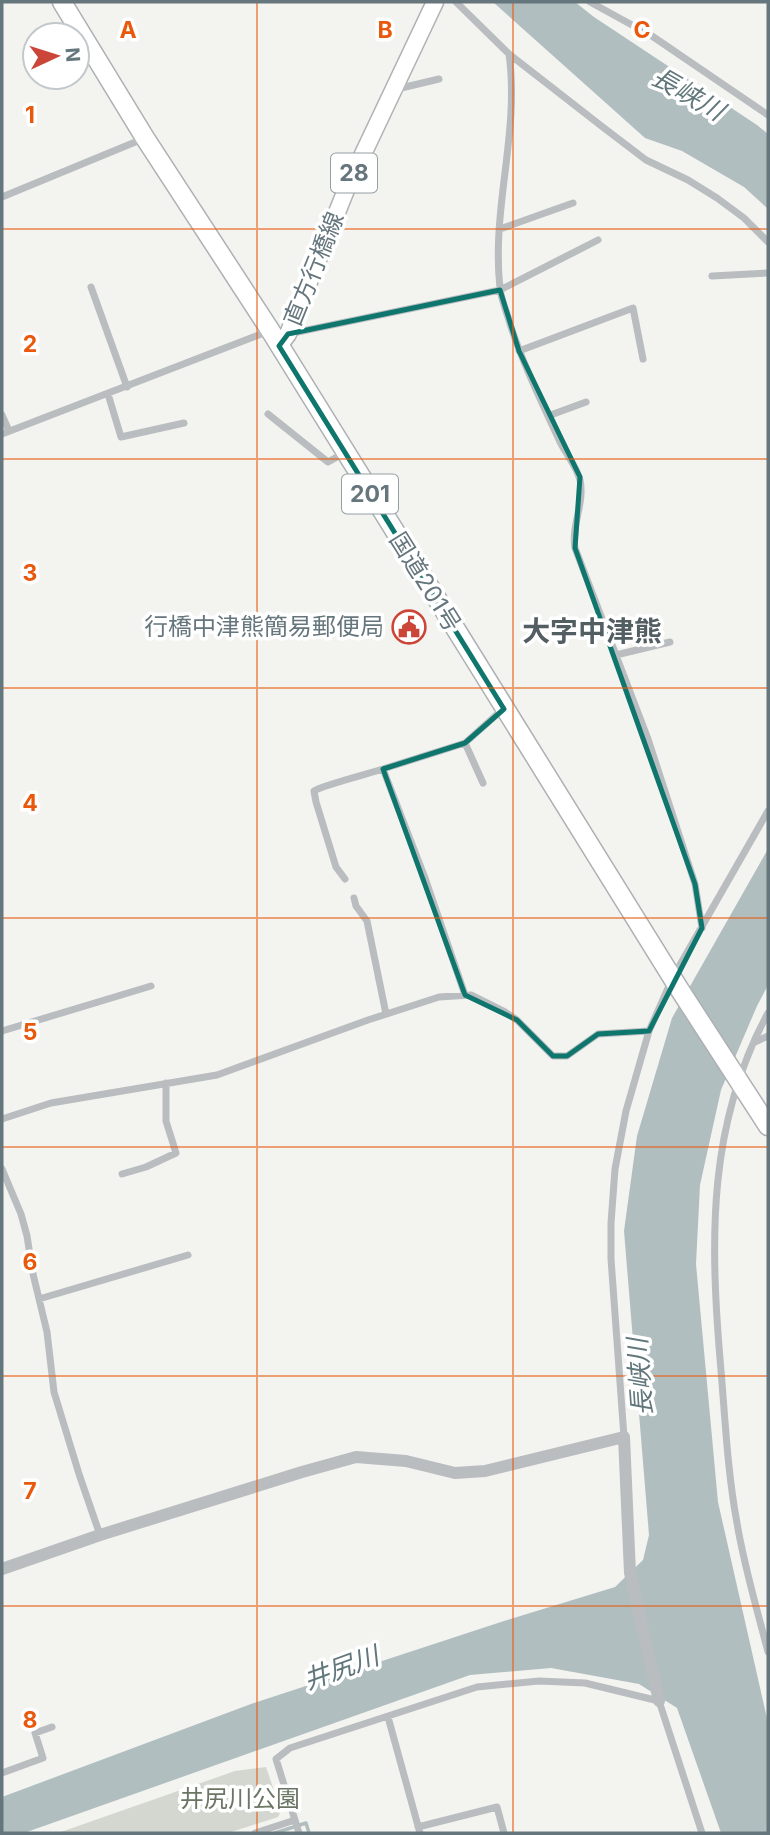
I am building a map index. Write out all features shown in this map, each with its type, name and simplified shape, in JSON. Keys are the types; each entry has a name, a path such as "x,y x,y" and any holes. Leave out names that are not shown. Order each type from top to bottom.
{"highway":[{"name":"国道201号","path":"62,2 145,138 279,337 345,452 504,709 768,1126"}],"main road":[{"name":"直方行橋線","path":"279,337 435,2"}],"street":[{"path":"456,2 509,54 646,160 688,180 717,198 744,218 768,242"},
{"path":"590,2 652,36 768,115"},
{"path":"509,54 512,101 500,203 500,290 519,351 548,416 580,477 581,492 573,538 575,548 648,739 695,884 702,928"},
{"path":"393,90 439,79"},
{"path":"2,197 145,138"},
{"path":"500,229 573,203"},
{"path":"2,415 5,432 127,387 279,337 500,290 598,240"},
{"path":"712,276 768,273"},
{"path":"91,288 127,387"},
{"path":"519,351 633,308 643,359"},
{"path":"108,394 121,437 184,423"},
{"path":"548,416 586,402"},
{"path":"268,414 328,462 345,452"},
{"path":"616,655 670,642"},
{"path":"345,879 336,867 314,791 319,787 338,784 465,743 504,709"},
{"path":"465,743 483,783"},
{"path":"383,769 425,878 465,995"},
{"path":"702,1833 659,1701 631,1573 611,1223 615,1169 626,1111 649,1031 702,928 768,811"},
{"path":"354,898 356,906 367,921 386,1014"},
{"path":"2,1031 151,986"},
{"path":"2,1119 51,1103 217,1075 439,997 471,995 517,1020 553,1056 567,1056 598,1034 624,1030 649,1031"},
{"path":"768,1013 737,1075 716,1176 713,1254 725,1430 737,1523 768,1652"},
{"path":"755,1042 768,1036"},
{"path":"122,1174 146,1167 176,1153 166,1121 166,1083"},
{"path":"2,1169 21,1214 47,1332 54,1392 100,1535"},
{"path":"39,1299 188,1255"},
{"path":"2,1569 328,1463 356,1458 406,1461 455,1473 485,1471 624,1437"},
{"path":"299,1833 276,1759 290,1748 477,1687 539,1681 585,1683 659,1701"},
{"path":"388,1717 419,1830 497,1807 504,1833"},
{"path":"2,1773 43,1758 34,1733 52,1727"},
{"path":"255,1833 295,1820"}],"highlighted area":[{"path":"500,290 519,351 580,477 575,548 695,884 702,928 649,1031 598,1034 567,1056 553,1056 517,1020 465,995 383,769 465,743 504,709 279,346 288,334"}],"green space":[{"name":"井尻川公園","path":"266,1767 281,1811 278,1817 228,1833 58,1833 235,1771"}],"water":[{"name":"長峡川","path":"493,2 575,2 757,125 768,134 768,209 744,187 682,151 645,138"},
{"name":"長峡川","path":"768,849 768,985 721,1090 700,1185 696,1264 718,1502 768,1723 768,1833 721,1833 677,1708 639,1684 551,1668 470,1675 24,1833 2,1833 2,1797 251,1704 615,1587 643,1560 649,1535 624,1231 637,1136 672,1018"}],"waterway":[{"path":"275,1833 306,1823 309,1833"}],"place":[{"name":"行橋中津熊簡易郵便局","path":"409,627"}],"district":[{"name":"大字中津熊","path":"592,631"}],"water label":[{"name":"井尻川","path":"341,1668"}]}
